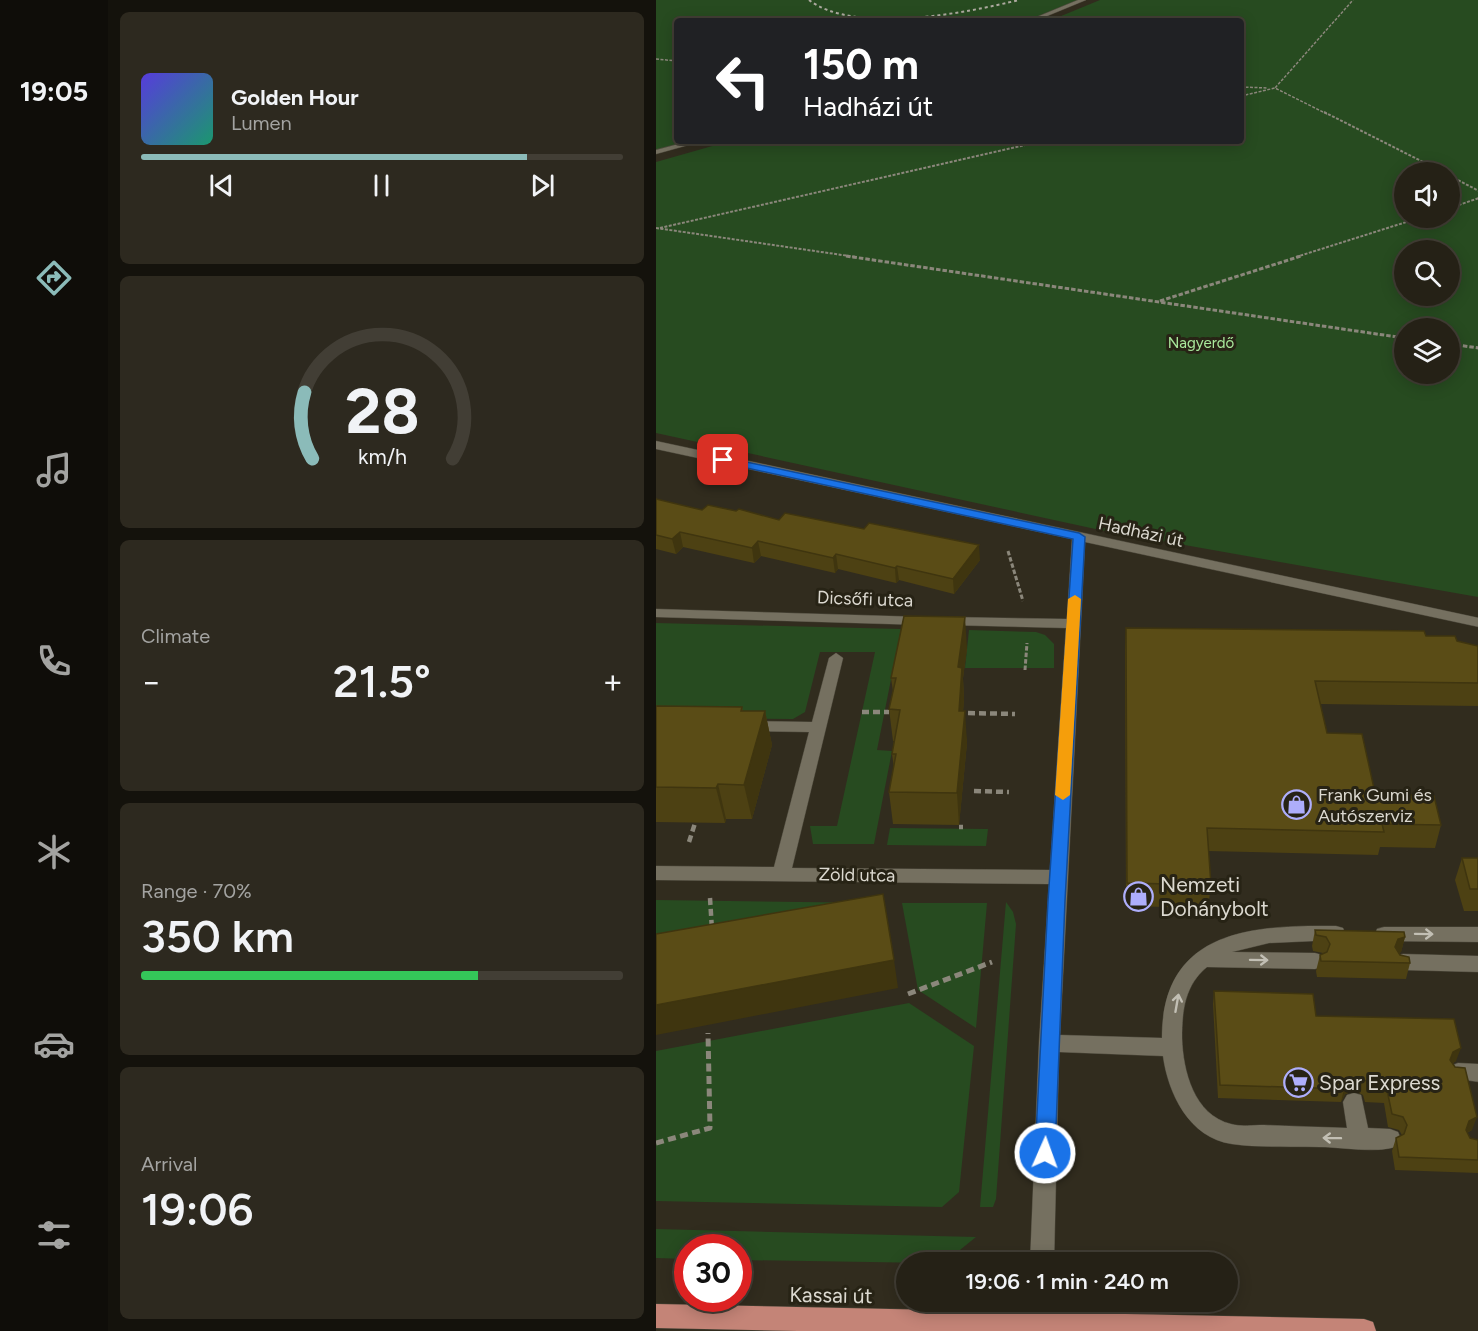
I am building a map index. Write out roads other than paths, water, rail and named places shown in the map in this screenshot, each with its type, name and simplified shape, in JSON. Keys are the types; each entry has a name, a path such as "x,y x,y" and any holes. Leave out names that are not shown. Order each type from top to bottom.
{"main road":[{"name":"Kassai út","path":"656,1316 1041,1314 1364,1331"}],"street":[{"path":"1038,18 1083,0"},
{"path":"656,152 687,144"},
{"name":"Hadházi út","path":"656,446 1478,623"},
{"path":"1042,1252 1049,1043 1079,537"},
{"name":"Dicsőfi utca","path":"656,613 1073,624"},
{"path":"781,874 836,658"},
{"path":"733,726 818,727"},
{"name":"Zöld utca","path":"656,873 1058,877"},
{"path":"1390,1139 1255,1136 1230,1134 1212,1126 1187,1101 1179,1084 1172,1047 1181,984 1192,968 1203,959 1227,946 1268,935 1478,935"},
{"path":"1203,959 1315,962"},
{"path":"1403,962 1478,964"},
{"path":"1049,1043 1172,1047"},
{"path":"1354,1102 1359,1139"}],"railway":[{"path":"809,0 829,11 868,18"},
{"path":"911,18 941,15 1019,0"}],"place":[{"name":"Frank Gumi és Autószerviz","path":"1297,805"},
{"name":"Nemzeti Dohánybolt","path":"1139,896"},
{"name":"Spar Express","path":"1298,1082"}],"park label":[{"name":"Nagyerdő","path":"1201,343"}]}
